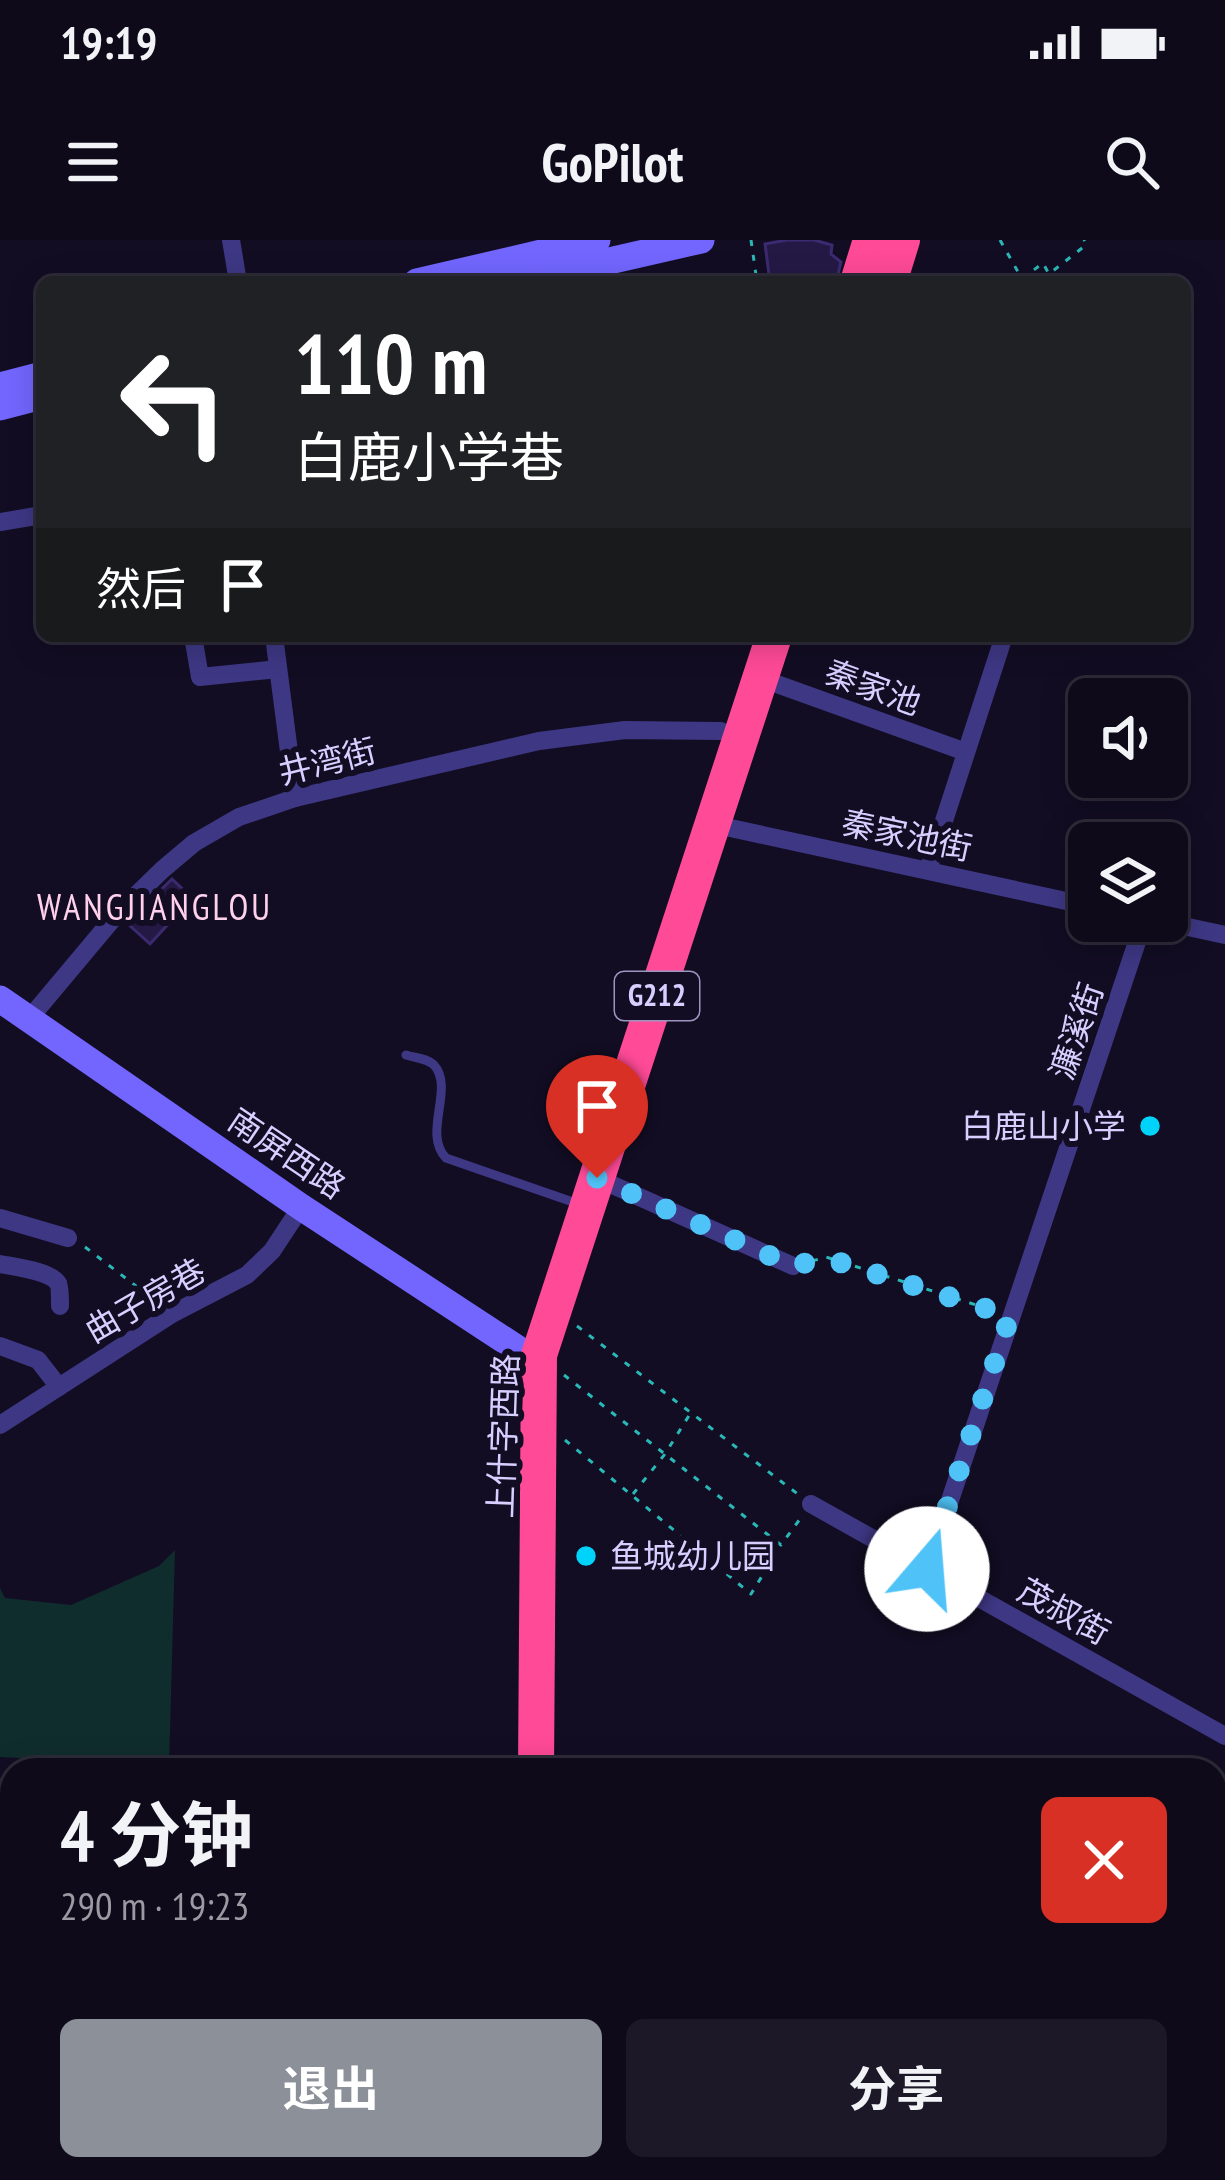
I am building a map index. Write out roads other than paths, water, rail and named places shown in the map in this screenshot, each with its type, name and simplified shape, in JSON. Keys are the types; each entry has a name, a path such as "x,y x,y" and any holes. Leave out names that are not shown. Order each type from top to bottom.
{"highway":[{"path":"860,276 871,240"},
{"path":"891,276 902,240"},
{"name":"上什字西路","path":"518,1758 530,1353 747,642"},
{"name":"上什字西路","path":"536,1758 539,1419 530,1353 555,1308 583,1190 772,642"}],"street":[{"path":"231,240 237,276"},
{"path":"543,276 701,240"},
{"path":"441,276 584,242"},
{"path":"0,386 36,377"},
{"path":"0,407 36,398"},
{"path":"0,522 36,516"},
{"path":"195,642 200,677 278,669"},
{"path":"275,642 295,798"},
{"path":"928,870 1002,642"},
{"name":"秦家池","path":"760,678 966,752"},
{"name":"井湾街","path":"29,1018 117,914 194,842 238,817 295,798 539,741 625,730 721,731"},
{"name":"秦家池街","path":"712,824 1068,900"},
{"path":"1188,927 1225,935"},
{"name":"濂溪街","path":"927,1569 1137,942"},
{"name":"南屏西路","path":"0,999 301,1207 530,1353"},
{"path":"583,1190 793,1266"},
{"name":"曲子房巷","path":"0,1425 172,1314 247,1275 272,1251 301,1207"},
{"path":"0,1218 68,1238"},
{"path":"0,1264 56,1279 60,1306"},
{"path":"0,1346 38,1360 59,1387"},
{"name":"茂叔街","path":"811,1504 1225,1736"}],"lane":[{"path":"406,1055 436,1068 439,1152 451,1161 583,1190"}],"place":[{"name":"白鹿山小学","path":"1150,1126"},
{"name":"鱼城幼儿园","path":"586,1556"}],"district":[{"name":"WANGJIANGLOU","path":"155,907"}]}
